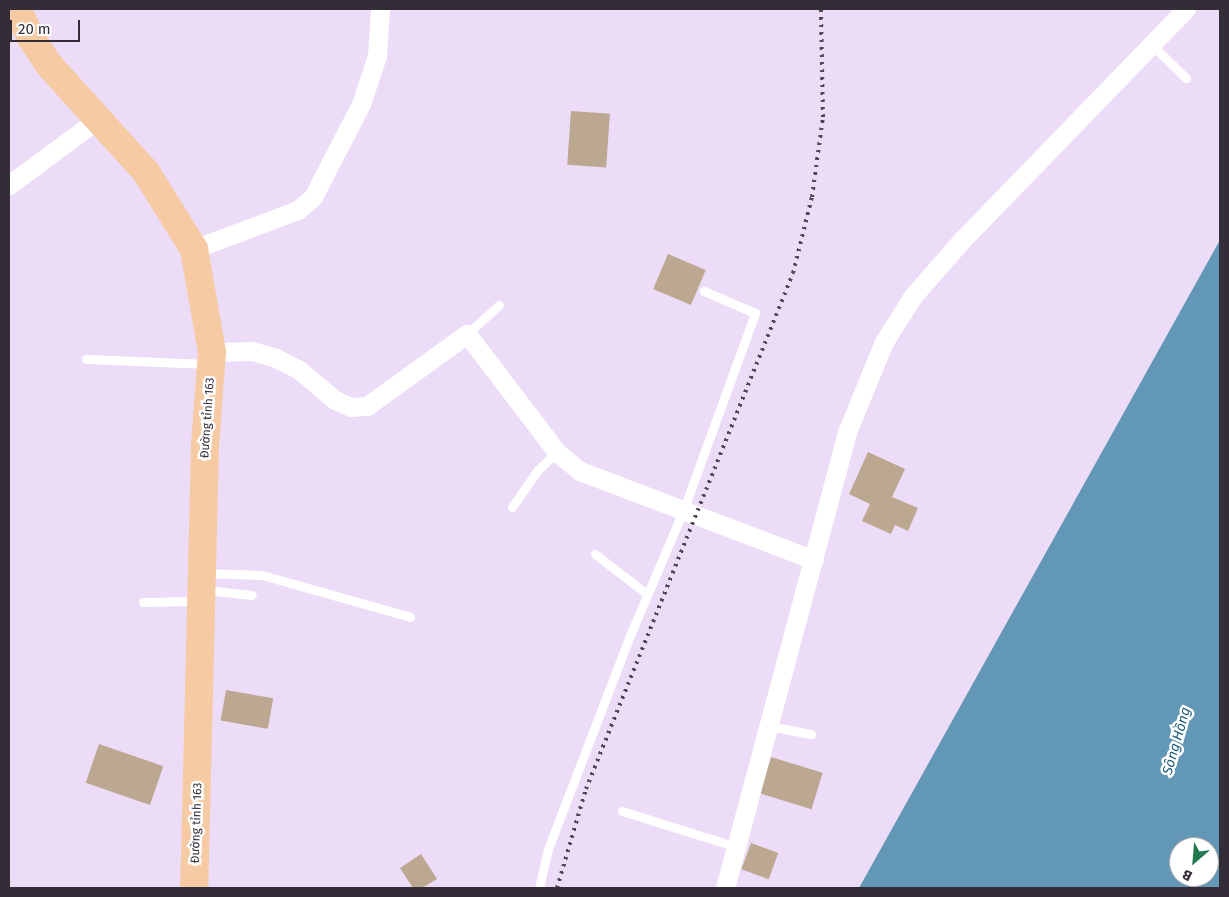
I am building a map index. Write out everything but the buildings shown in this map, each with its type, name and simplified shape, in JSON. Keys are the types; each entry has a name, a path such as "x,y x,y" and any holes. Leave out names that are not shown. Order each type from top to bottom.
{"main road":[{"name":"Đường tỉnh 163","path":"15,16 49,65 146,172 194,249 211,358 205,446 203,588 194,888"}],"street":[{"path":"194,249 298,210 314,197 361,104 377,56 380,9"},
{"path":"725,888 850,425 884,342 914,296 962,240 1186,9"},
{"path":"9,185 98,118"},
{"path":"211,358 252,351 276,358 298,369 335,400 351,407 367,406 467,334 556,452 580,470 814,560"}],"lane":[{"path":"1151,44 1186,78"},
{"path":"539,888 548,849 648,594 684,511 755,313 704,291"},
{"path":"467,334 499,305"},
{"path":"86,359 211,358"},
{"path":"512,507 537,471 556,452"},
{"path":"594,554 648,594"},
{"path":"143,602 262,575 410,617"},
{"path":"203,588 252,595"},
{"path":"769,726 811,734"},
{"path":"622,811 737,847"}],"water":[{"name":"Sông Hồng","path":"1220,240 1220,888 859,888"}],"railway":[{"path":"557,888 586,789 793,273 812,197 823,117 821,9"}]}
